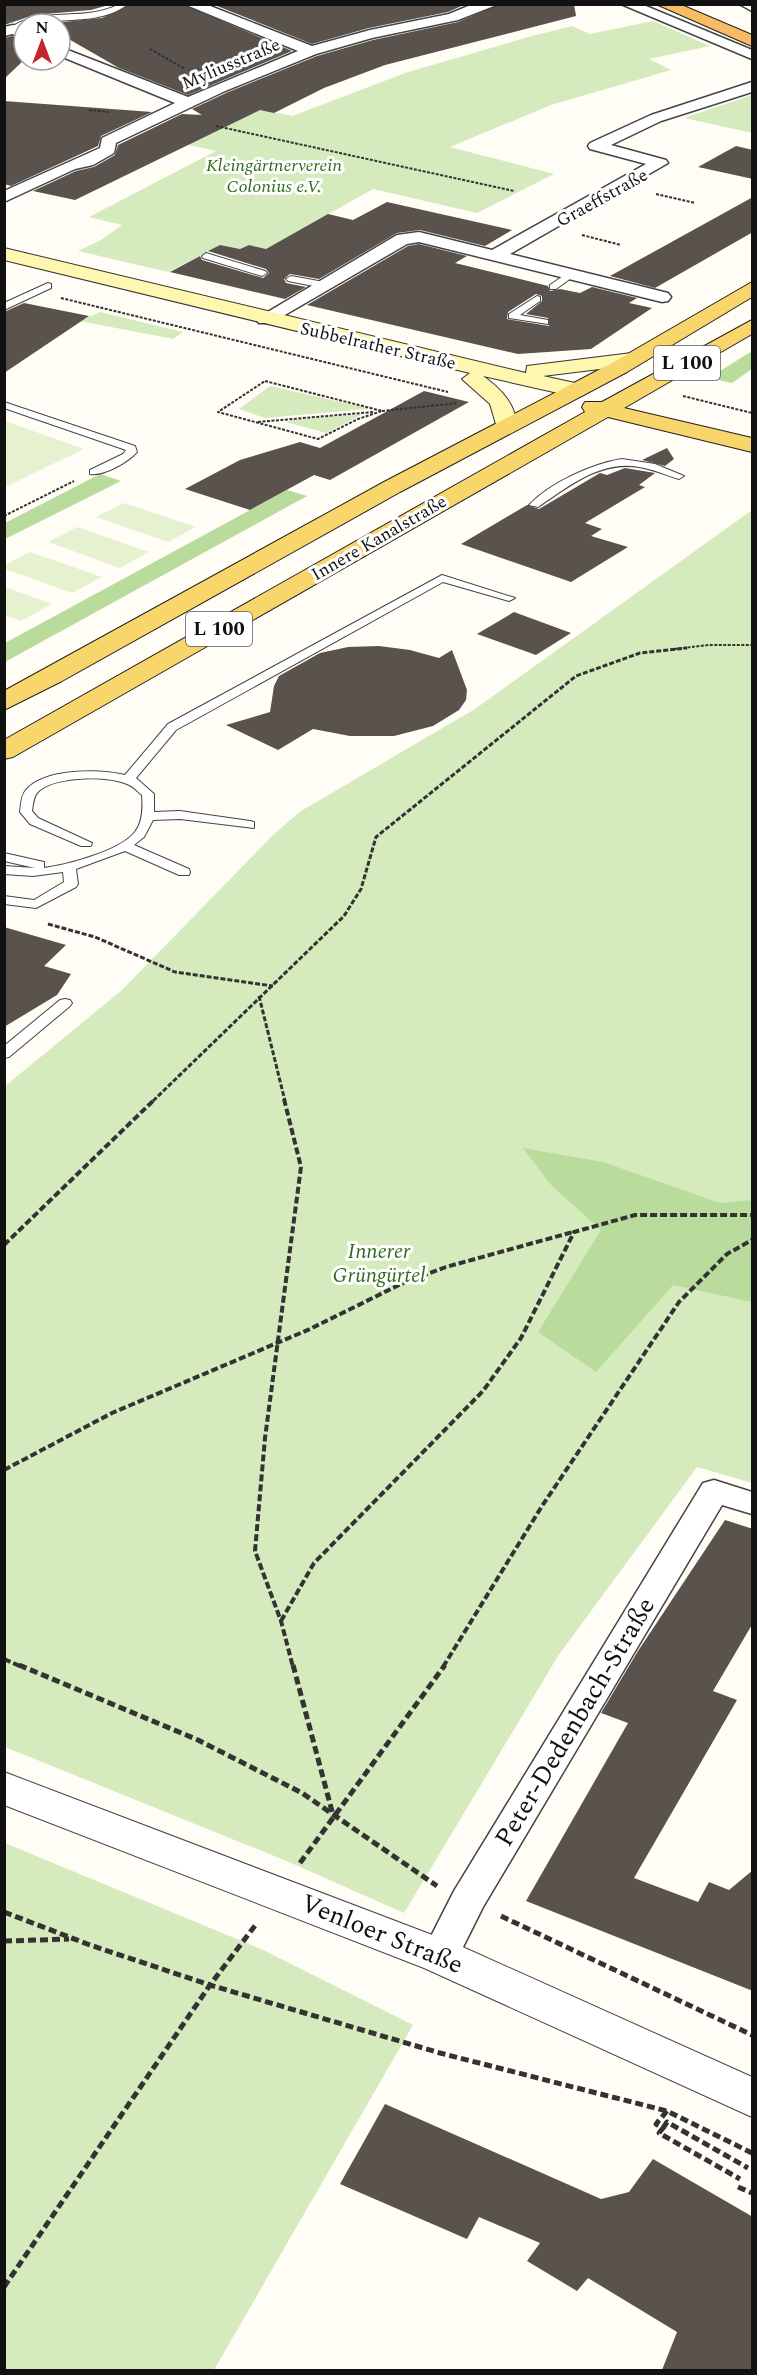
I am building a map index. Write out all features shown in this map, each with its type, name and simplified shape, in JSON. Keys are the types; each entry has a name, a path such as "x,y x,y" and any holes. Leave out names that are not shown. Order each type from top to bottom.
{"highway":[{"path":"664,4 753,41"},
{"path":"739,9 753,21"}],"main road":[{"name":"Subbelrather Straße","path":"4,254 161,290 481,376"},
{"path":"15,277 50,289 97,275"},
{"name":"Innere Kanalstraße","path":"4,702 506,426 567,395 753,288"},
{"name":"Subbelrather Straße","path":"161,290 133,295 128,298 131,306 281,334 613,405 753,431"},
{"path":"714,312 753,314"},
{"name":"Innere Kanalstraße","path":"4,751 753,326"},
{"name":"L 100","path":"481,376 556,370 632,359"},
{"path":"481,376 504,408 506,426"},
{"name":"Subbelrather Straße","path":"613,405 697,433 753,445"},
{"path":"550,441 608,434 697,433"}],"street":[{"path":"190,4 311,51"},
{"name":"Myliusstraße","path":"4,197 71,165 87,162 108,150 108,141 311,51 370,34 453,17 464,11 492,4"},
{"path":"628,4 753,55"},
{"path":"739,9 753,7"},
{"path":"433,9 453,17"},
{"path":"72,56 188,104"},
{"name":"Graeffstraße","path":"494,256 660,163 596,146 656,118 753,87"},
{"path":"266,319 403,239 419,237 436,239 569,276 662,297"},
{"name":"Peter-Dedenbach-Straße","path":"440,1956 467,1901 714,1491 753,1503"},
{"name":"Venloer Straße","path":"4,1788 440,1956 753,2098"}],"lane":[{"path":"72,20 103,16 125,4"},
{"path":"206,256 262,273"},
{"path":"553,287 569,276"},
{"path":"291,279 324,285"},
{"path":"4,307 50,289"},
{"path":"537,299 513,316 545,322"},
{"path":"4,405 131,448 132,452 127,456 94,472"},
{"path":"534,505 591,471 609,465 633,462 680,476"},
{"path":"128,780 172,727 442,578 509,598"},
{"path":"4,870 35,873 69,869 125,846 142,832 148,816 148,794 128,780 76,775 52,780 32,790 27,801 26,812 34,821 86,843"},
{"path":"148,816 180,815 250,825"},
{"path":"125,846 184,872"},
{"path":"4,856 31,864 69,869"},
{"path":"4,900 36,904 71,884 69,869"},
{"path":"4,1054 64,1003"}],"path":[{"path":"150,49 185,69"},
{"path":"216,126 514,191"},
{"path":"656,194 695,203"},
{"path":"578,234 621,245"},
{"path":"50,289 457,394"},
{"path":"296,360 303,356"},
{"path":"269,379 218,412 318,440 358,419 382,411"},
{"path":"265,381 382,411"},
{"path":"681,396 753,413"},
{"path":"255,422 467,402"},
{"path":"4,516 94,472"},
{"path":"4,1245 356,903 376,837 576,676 640,653 709,645 753,645"},
{"path":"39,921 95,937 175,972 273,986"},
{"path":"259,996 301,1167 265,1438 255,1551 281,1621 333,1815"},
{"path":"4,1470 112,1413 277,1344 391,1288 446,1267 635,1215 753,1215"},
{"path":"281,1621 314,1563 483,1391 521,1338 574,1232"},
{"path":"333,1815 449,1659 542,1506 679,1302 727,1254 753,1240"},
{"path":"4,1659 198,1740 302,1793 430,1883 753,2035"},
{"path":"4,1912 73,1939 210,1985 440,2053 667,2111 753,2153"},
{"path":"4,1941 73,1939"},
{"path":"4,2287 210,1985"},
{"path":"663,2128 656,2124 667,2111"},
{"path":"740,2179 659,2133 667,2122 748,2168"},
{"path":"738,2187 753,2193"}],"green space":[{"name":"Kleingärtnerverein Colonius e.V.","path":"653,21 710,46 649,59 671,70 551,105 450,147 554,174 477,213 373,189 266,249 249,245 240,249 220,245 168,272 78,251 101,240 122,225 89,217 216,151 152,137 223,102 292,116 408,72 532,36 572,26 590,34"},
{"path":"752,95 752,133 684,118"},
{"path":"100,312 183,332 173,339 80,321"},
{"path":"752,351 752,369 732,383 709,378"},
{"path":"270,386 367,409 265,418 239,409"},
{"path":"363,414 326,433 286,422 292,420"},
{"path":"5,421 84,449 5,487"},
{"path":"100,474 121,481 5,539 5,523"},
{"path":"287,490 307,496 5,662 5,643"},
{"path":"124,503 196,527 168,542 96,517"},
{"name":"Innerer Grüngürtel","path":"752,510 752,1483 697,1467 558,1656 404,1913 289,1862 5,1747 4,1087 122,990 275,833 301,811 475,709"},
{"path":"77,527 149,552 120,568 48,542"},
{"path":"30,552 102,577 72,593 5,569 5,565"},
{"path":"4,587 52,604 21,621 5,615"},
{"path":"523,1148 603,1162 720,1203 752,1200 752,1302 673,1285 596,1372 538,1332 601,1230 550,1184"},
{"path":"5,1843 263,1950 413,2025 214,2370 5,2370"}],"building":[{"path":"4,4 112,4 91,10 68,12 12,12 12,22 4,25"},
{"path":"130,4 182,4 292,51 188,95 119,68 72,41 72,21 102,18"},
{"path":"212,4 466,4 448,12 369,28 312,44"},
{"path":"501,4 574,4 576,16 385,65 324,88 274,113 260,110 75,200 33,191 76,171 94,167 115,155 118,145 182,114 202,115 192,109 317,56 373,40 458,22"},
{"path":"12,36 12,71 4,79 4,38"},
{"path":"4,101 152,112 101,136 98,146 11,186 4,184"},
{"path":"736,146 753,150 753,179 698,167"},
{"path":"753,197 753,232 655,288 610,276"},
{"path":"387,202 512,230 485,246 420,230 397,233 319,279 290,274 284,279 286,283 306,287 285,299 170,272 200,256 202,260 263,278 269,273 266,269 208,251 220,245 240,249 249,245 266,249 328,214 353,220"},
{"path":"419,244 467,256 455,263 548,286 550,291 560,289 580,293 592,287 637,298 629,303 652,308 591,349 518,354 307,305 408,246","holes":["536,294 542,296 542,301 526,314 548,318 549,326 507,319 508,312"]},
{"path":"24,303 89,316 4,373 4,312"},
{"path":"424,391 469,402 330,480 314,475 250,510 185,489 240,460 300,442 320,448"},
{"path":"667,448 674,459 665,466 642,460"},
{"path":"625,468 655,473 639,485 645,487 585,523 602,529 591,536 628,547 571,582 461,544 527,505 539,509 600,473 607,475"},
{"path":"514,612 571,633 536,655 477,634"},
{"path":"379,646 410,650 439,658 452,650 467,690 466,700 459,710 433,726 394,736 350,736 313,729 278,750 226,725 270,712 274,686 279,676 320,653 348,647"},
{"path":"4,927 66,945 44,966 71,974 57,995 4,1027"},
{"path":"725,1520 753,1529 753,1623 713,1691 737,1700 634,1878 698,1902 709,1882 729,1890 753,1870 753,1991 526,1901 628,1723 601,1713 638,1651"},
{"path":"385,2104 601,2199 629,2192 653,2159 753,2217 753,2370 662,2370 677,2332 588,2278 577,2291 527,2261 540,2243 479,2217 467,2239 340,2184"}]}
